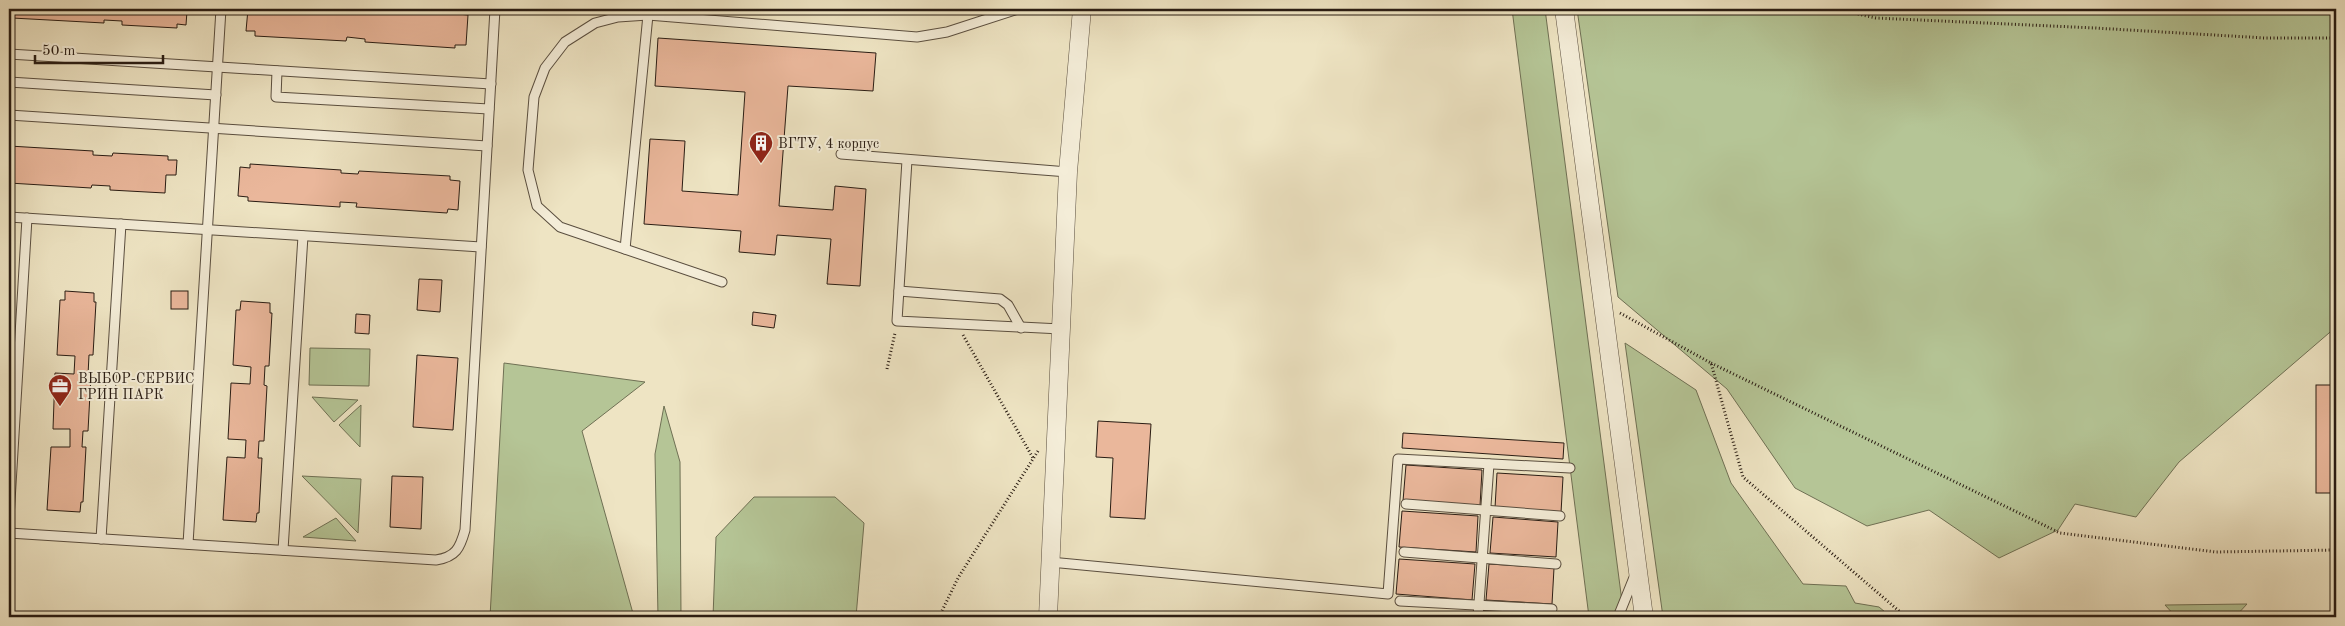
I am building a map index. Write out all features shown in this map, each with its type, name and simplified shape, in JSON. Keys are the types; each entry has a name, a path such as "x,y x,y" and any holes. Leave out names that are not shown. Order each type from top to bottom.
{"street":[{"path":"1048,617 1068,172 1082,9"},
{"path":"1564,9 1644,617"}],"lane":[{"path":"188,544 221,9"},
{"path":"9,533 436,560 448,558 461,545 465,530 495,9"},
{"path":"722,282 560,227 537,206 528,170 534,97 545,68 565,42 595,23 618,16 648,15 917,37 947,32 1018,9"},
{"path":"625,249 648,15"},
{"path":"9,54 491,84"},
{"path":"277,71 276,97 489,109"},
{"path":"9,82 216,95"},
{"path":"9,115 487,146"},
{"path":"840,154 1068,172"},
{"path":"907,160 897,321 1060,330"},
{"path":"9,217 481,247"},
{"path":"9,518 27,218"},
{"path":"101,539 121,224"},
{"path":"283,550 303,236"},
{"path":"899,291 1000,299 1008,305 1021,328"},
{"path":"1050,562 1388,594 1398,459 1570,468"},
{"path":"1478,617 1488,464"},
{"path":"1406,504 1560,516"},
{"path":"1404,552 1556,564"},
{"path":"1618,617 1638,568"},
{"path":"1400,601 1479,607 1552,609"}],"path":[{"path":"1834,9 1876,18 2265,38 2336,38"},
{"path":"1604,305 1711,363 2060,533 2216,552 2336,550"},
{"path":"887,369 894,347 897,321"},
{"path":"956,324 1033,458"},
{"path":"1711,363 1743,477 1906,617"},
{"path":"939,617 958,578 1038,451"}],"green space":[{"path":"1512,9 1545,9 1624,617 1589,617"},
{"path":"1577,9 2336,9 2336,327 2179,462 2136,517 2075,504 2058,530 1999,558 1929,510 1867,526 1795,488 1727,389 1618,297"},
{"path":"9,308 14,308 11,369 9,369"},
{"path":"1625,343 1696,390 1731,483 1803,584 1846,586 1855,603 1879,607 1891,617 1663,617"},
{"path":"310,348 370,349 369,386 309,385"},
{"path":"504,363 645,382 582,431 634,617 490,617"},
{"path":"312,397 358,400 334,422"},
{"path":"361,405 360,447 339,425"},
{"path":"664,406 680,462 681,617 658,617 655,454"},
{"path":"302,476 361,479 358,533"},
{"path":"754,497 835,497 864,523 856,617 713,617 716,537"},
{"path":"336,518 356,541 303,537"},
{"path":"2247,604 2235,617 2176,617 2165,605"}],"building":[{"path":"9,9 177,9 187,11 186,25 177,24 177,28 122,25 122,21 104,20 104,23 12,18"},
{"path":"248,9 424,9 458,11 458,14 468,15 466,45 455,45 455,48 365,42 365,39 347,37 346,41 255,36 255,31 246,31"},
{"name":"ВГТУ, 4 корпус","path":"658,38 876,53 873,91 788,86 779,206 833,210 835,186 866,189 860,286 827,284 831,239 777,235 775,255 739,252 741,231 644,224 650,139 685,141 682,191 738,195 745,92 655,86"},
{"path":"9,146 93,151 93,155 112,156 113,153 168,156 168,160 177,160 176,175 166,175 165,193 110,190 110,186 92,185 91,188 9,183"},
{"path":"250,164 341,170 341,173 358,174 359,171 450,176 450,180 460,181 458,210 448,209 447,213 356,207 357,203 340,202 340,207 248,201 248,197 238,196 240,167 250,168"},
{"path":"419,279 442,280 440,312 417,310"},
{"path":"65,291 94,293 94,302 96,302 93,355 89,355 88,375 91,375 88,431 83,431 82,447 86,447 83,502 81,502 80,512 47,510 51,447 70,447 70,429 53,429 55,373 74,374 75,356 57,355 60,300 65,300"},
{"path":"171,291 188,291 188,309 171,309"},
{"path":"241,301 270,303 270,313 272,313 269,366 265,366 264,385 267,386 264,441 259,441 258,458 262,458 259,513 257,513 256,522 223,520 227,457 245,458 246,440 228,439 231,383 250,384 251,367 233,365 236,310 240,310"},
{"path":"753,312 776,315 774,328 752,325"},
{"path":"356,314 370,315 369,334 355,333"},
{"path":"417,355 458,358 453,430 413,427"},
{"path":"2316,385 2336,385 2336,493 2316,493"},
{"path":"1098,421 1151,424 1145,519 1110,517 1113,458 1096,457"},
{"path":"1403,433 1564,443 1563,459 1402,448"},
{"path":"1406,465 1482,470 1480,506 1403,501"},
{"path":"1497,473 1563,477 1561,513 1495,508"},
{"path":"392,476 423,477 421,529 390,527"},
{"path":"1402,511 1478,516 1476,552 1399,547"},
{"path":"1493,517 1558,522 1556,557 1490,553"},
{"path":"1399,559 1475,564 1472,600 1396,594"},
{"path":"1489,564 1554,568 1552,604 1486,600"},
{"path":"1486,609 1552,614 1552,617 1486,617"}],"place":[{"name":"ВГТУ, 4 корпус","path":"761,164"},
{"name":"ВЫБОР-СЕРВИС ГРИН ПАРК","path":"60,407"}]}
